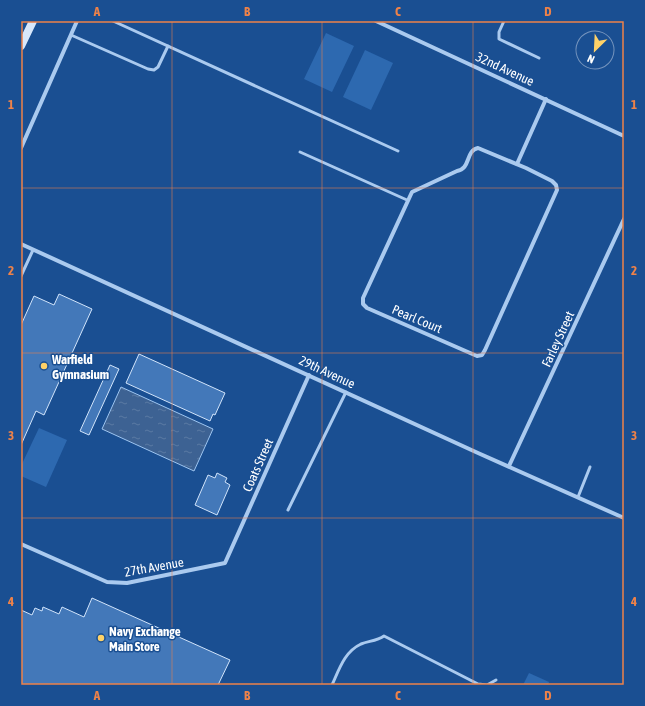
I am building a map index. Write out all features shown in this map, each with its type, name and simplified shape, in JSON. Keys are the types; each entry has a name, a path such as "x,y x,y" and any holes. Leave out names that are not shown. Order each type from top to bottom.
{"main road":[{"path":"21,46 33,21"}],"street":[{"path":"21,148 77,21"},
{"name":"32nd Avenue","path":"376,21 624,136"},
{"path":"517,164 546,99"},
{"name":"Pearl Court","path":"478,148 517,164 556,184 557,190 482,355 477,356 367,308 363,304 363,298 407,200 412,192 457,171 461,171 465,168 470,153 474,149 478,148"},
{"name":"Farley Street","path":"509,466 624,219"},
{"name":"29th Avenue","path":"21,244 478,453 624,518"},
{"name":"Coats Street","path":"225,563 310,375"},
{"name":"27th Avenue","path":"21,544 107,582 127,583 225,563"}],"lane":[{"path":"113,21 398,151"},
{"path":"504,21 499,32 499,39 538,58"},
{"path":"71,34 148,69 154,70 158,67 168,46"},
{"path":"300,152 407,200"},
{"path":"21,276 33,250"},
{"path":"288,510 346,392"},
{"path":"578,497 590,467"},
{"path":"332,685 344,660 351,651 361,644 380,639 384,636 478,684 487,684 496,680"}],"shaded area":[{"path":"326,33 354,46 332,92 304,79"},
{"path":"365,50 393,63 371,110 343,97"},
{"path":"39,428 67,440 46,487 21,476 21,466"},
{"path":"529,673 549,682 548,685 523,685"}],"water":[{"path":"121,387 213,429 194,471 102,429"}],"building":[{"name":"Warfield Gymnasium","path":"59,294 92,309 44,415 36,411 21,445 21,325 34,296 54,305"},
{"path":"139,354 225,393 215,415 213,414 210,421 126,383"},
{"path":"110,365 119,369 89,435 80,431"},
{"path":"217,473 227,478 225,482 230,485 217,515 195,505 208,475 215,478"},
{"name":"Navy Exchange Main Store","path":"92,598 230,660 218,685 21,685 21,610 32,615 35,608 42,611 43,607 59,614 62,607 84,617"}],"place":[{"name":"Warfield Gymnasium","path":"44,366"},
{"name":"Navy Exchange Main Store","path":"101,638"}]}
